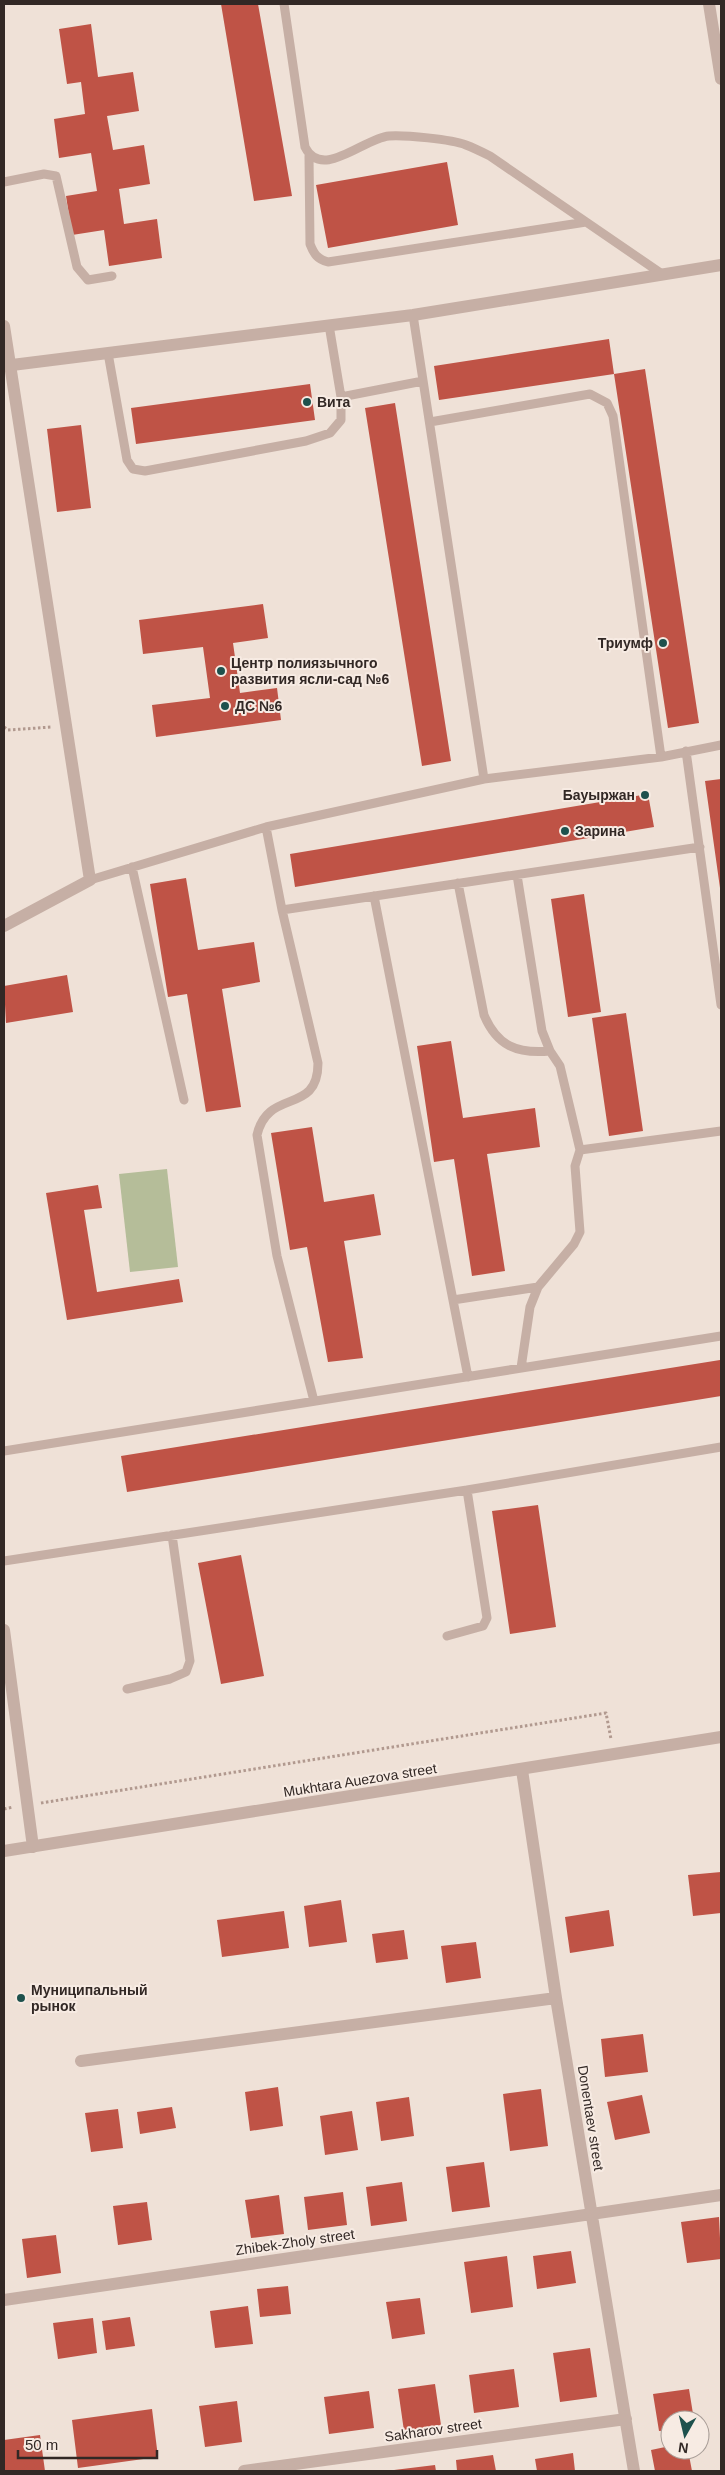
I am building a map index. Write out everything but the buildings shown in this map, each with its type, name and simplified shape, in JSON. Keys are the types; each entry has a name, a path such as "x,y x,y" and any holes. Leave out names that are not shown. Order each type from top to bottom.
{"street":[{"path":"709,4 721,79"},
{"path":"7,365 413,315 721,264"},
{"path":"4,326 7,365 90,880 4,926"},
{"path":"4,1630 33,1847"},
{"name":"Mukhtara Auezova street","path":"4,1851 522,1770 721,1736"},
{"name":"Donentaev street","path":"522,1770 590,2213 634,2471"},
{"path":"81,2061 556,1998"},
{"name":"Zhibek-Zholy street","path":"4,2300 721,2195"},
{"name":"Sakharov street","path":"244,2471 626,2419"}],"lane":[{"path":"284,4 305,147 309,156 310,244 313,254 320,260 328,262 586,222"},
{"path":"309,156 316,160 340,157 377,138 390,136 464,144 490,156 662,274"},
{"path":"4,182 44,174 56,176 77,267 88,280 112,276"},
{"path":"413,315 484,779"},
{"path":"108,353 127,460 133,469 146,471 306,441 330,433 341,420 341,397 328,325"},
{"path":"341,397 423,381"},
{"path":"430,422 590,394 607,403 613,416 661,757"},
{"path":"90,880 266,826 484,779 661,757 721,745"},
{"path":"686,751 721,1005"},
{"path":"266,826 282,910 318,1063 318,1074 316,1083 308,1094 272,1109 264,1116 257,1135 278,1256 314,1401"},
{"path":"282,910 700,847"},
{"path":"132,867 184,1100"},
{"path":"517,875 542,1031 550,1051 560,1066 580,1150 575,1166 580,1232 574,1244 538,1287 530,1307 521,1368"},
{"path":"458,884 484,1015 489,1027 496,1037 518,1050 529,1053 550,1051"},
{"path":"374,896 468,1376"},
{"path":"580,1150 721,1131"},
{"path":"453,1300 538,1287"},
{"path":"4,1451 721,1336"},
{"path":"4,1561 468,1490 721,1447"},
{"path":"447,1636 483,1626 487,1618 468,1490"},
{"path":"127,1689 170,1679 186,1672 190,1660 172,1535"}],"path":[{"path":"4,727 8,730 66,726"},
{"path":"4,1809 606,1713 613,1754"}],"green space":[{"path":"167,1169 178,1267 130,1272 119,1174"}],"place":[{"name":"Вита","path":"307,402"},
{"name":"Триумф","path":"663,643"},
{"name":"Центр полиязычного развития ясли-сад №6","path":"221,671"},
{"name":"ДС №6","path":"225,706"},
{"name":"Бауыржан","path":"645,795"},
{"name":"Зарина","path":"565,831"},
{"name":"Муниципальный рынок","path":"21,1998"}]}
